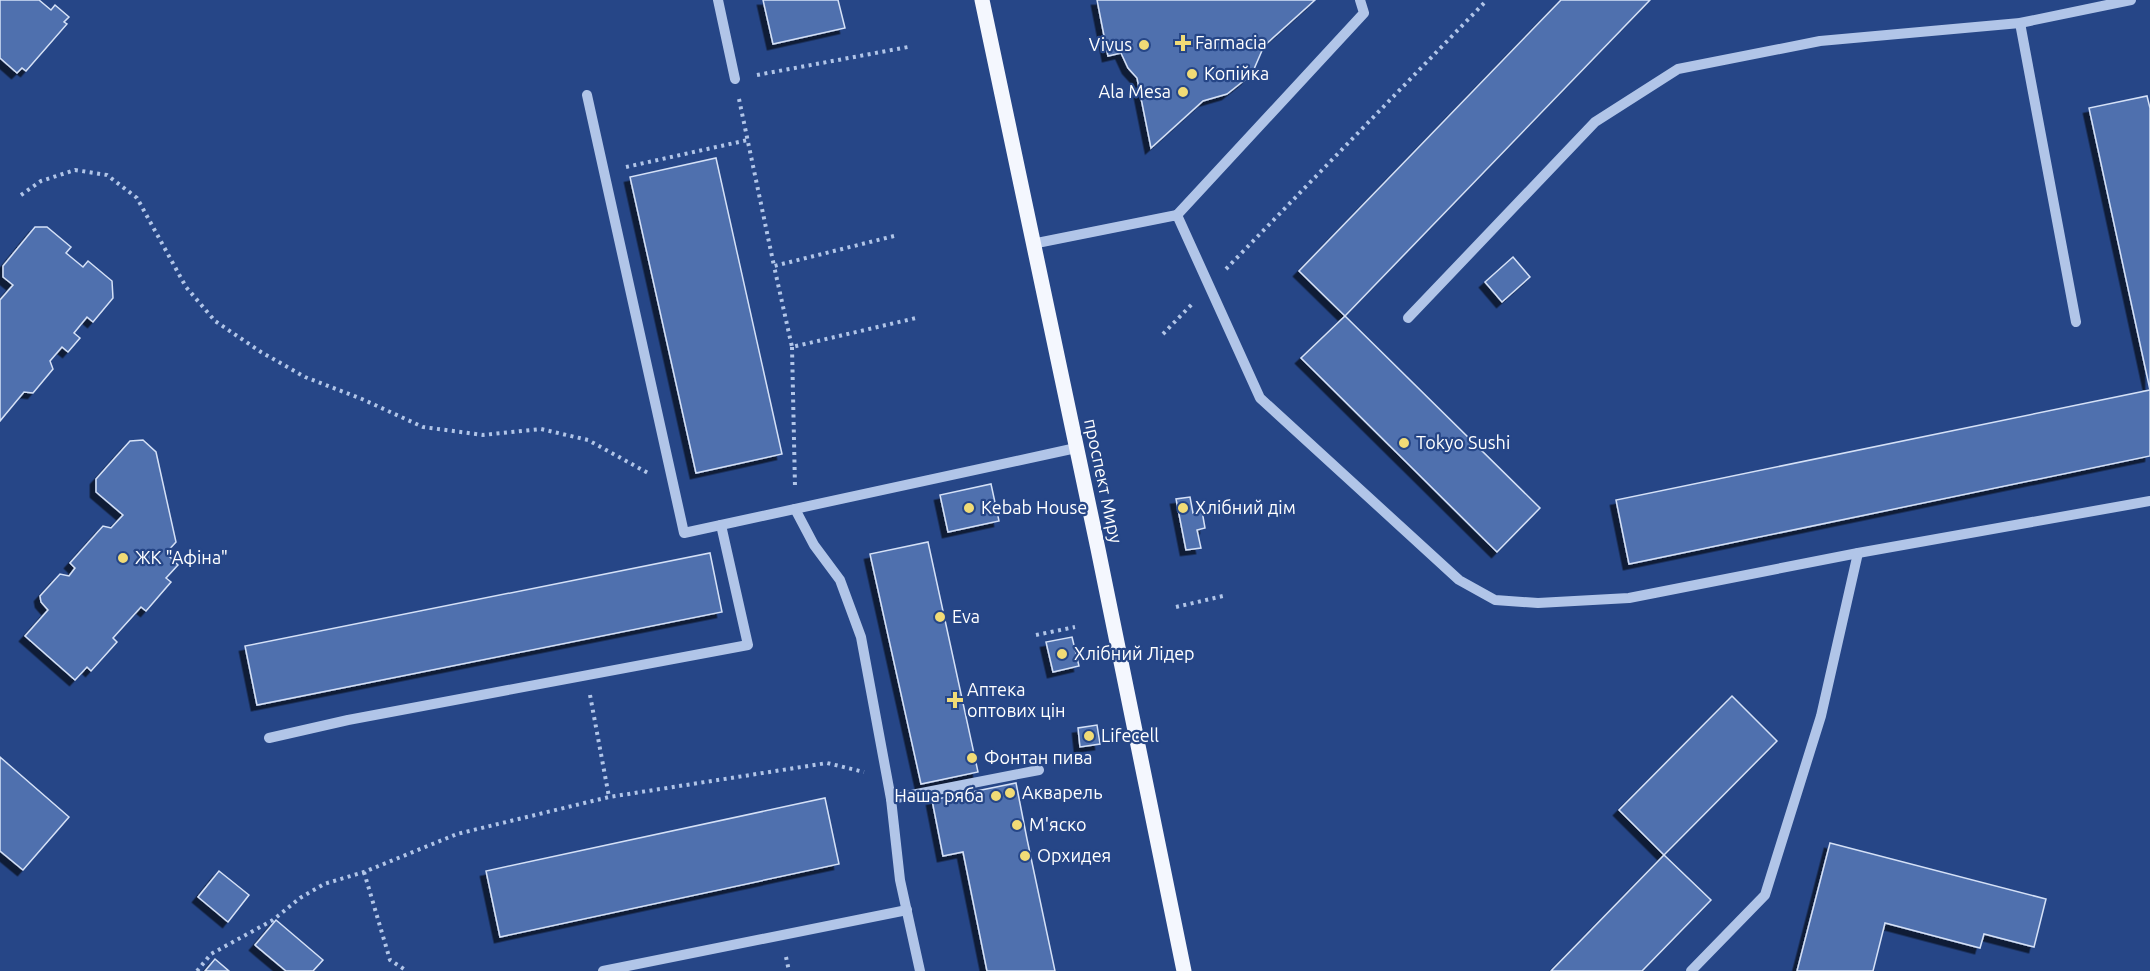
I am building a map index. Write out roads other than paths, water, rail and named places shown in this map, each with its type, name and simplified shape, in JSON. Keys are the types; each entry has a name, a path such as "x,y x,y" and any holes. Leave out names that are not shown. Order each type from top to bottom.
{"main road":[{"name":"проспект Миру","path":"982,0 1184,971"}],"lane":[{"path":"718,0 735,79"},
{"path":"1032,244 1178,215 1364,13 1360,0"},
{"path":"1408,318 1595,122 1678,69 1820,41 2020,23 2131,0"},
{"path":"2020,23 2076,322"},
{"path":"587,95 684,533 1076,448"},
{"path":"1178,215 1260,399 1459,580 1495,600 1538,603 1629,598 1858,553 2150,501"},
{"path":"795,508 814,545 840,580 861,637 891,799 900,880 920,971"},
{"path":"269,738 348,720 748,645 721,525"},
{"path":"1691,971 1765,895 1821,716 1858,553"},
{"path":"891,799 1040,770"},
{"path":"603,971 906,910"}],"place":[{"name":"Farmacia","path":"1183,43"},
{"name":"Vivus","path":"1144,45"},
{"name":"Копійка","path":"1192,74"},
{"name":"Ala Mesa","path":"1183,92"},
{"name":"Tokyo Sushi","path":"1404,443"},
{"name":"Kebab House","path":"969,508"},
{"name":"Хлібний дім","path":"1183,508"},
{"name":"ЖК \"Афіна\"","path":"123,558"},
{"name":"Eva","path":"940,617"},
{"name":"Хлібний Лідер","path":"1062,654"},
{"name":"Аптека оптових цін","path":"955,700"},
{"name":"Lifecell","path":"1089,736"},
{"name":"Фонтан пива","path":"972,758"},
{"name":"Акварель","path":"1010,793"},
{"name":"Наша ряба","path":"996,796"},
{"name":"М'яско","path":"1017,825"},
{"name":"Орхидея","path":"1025,856"}]}
